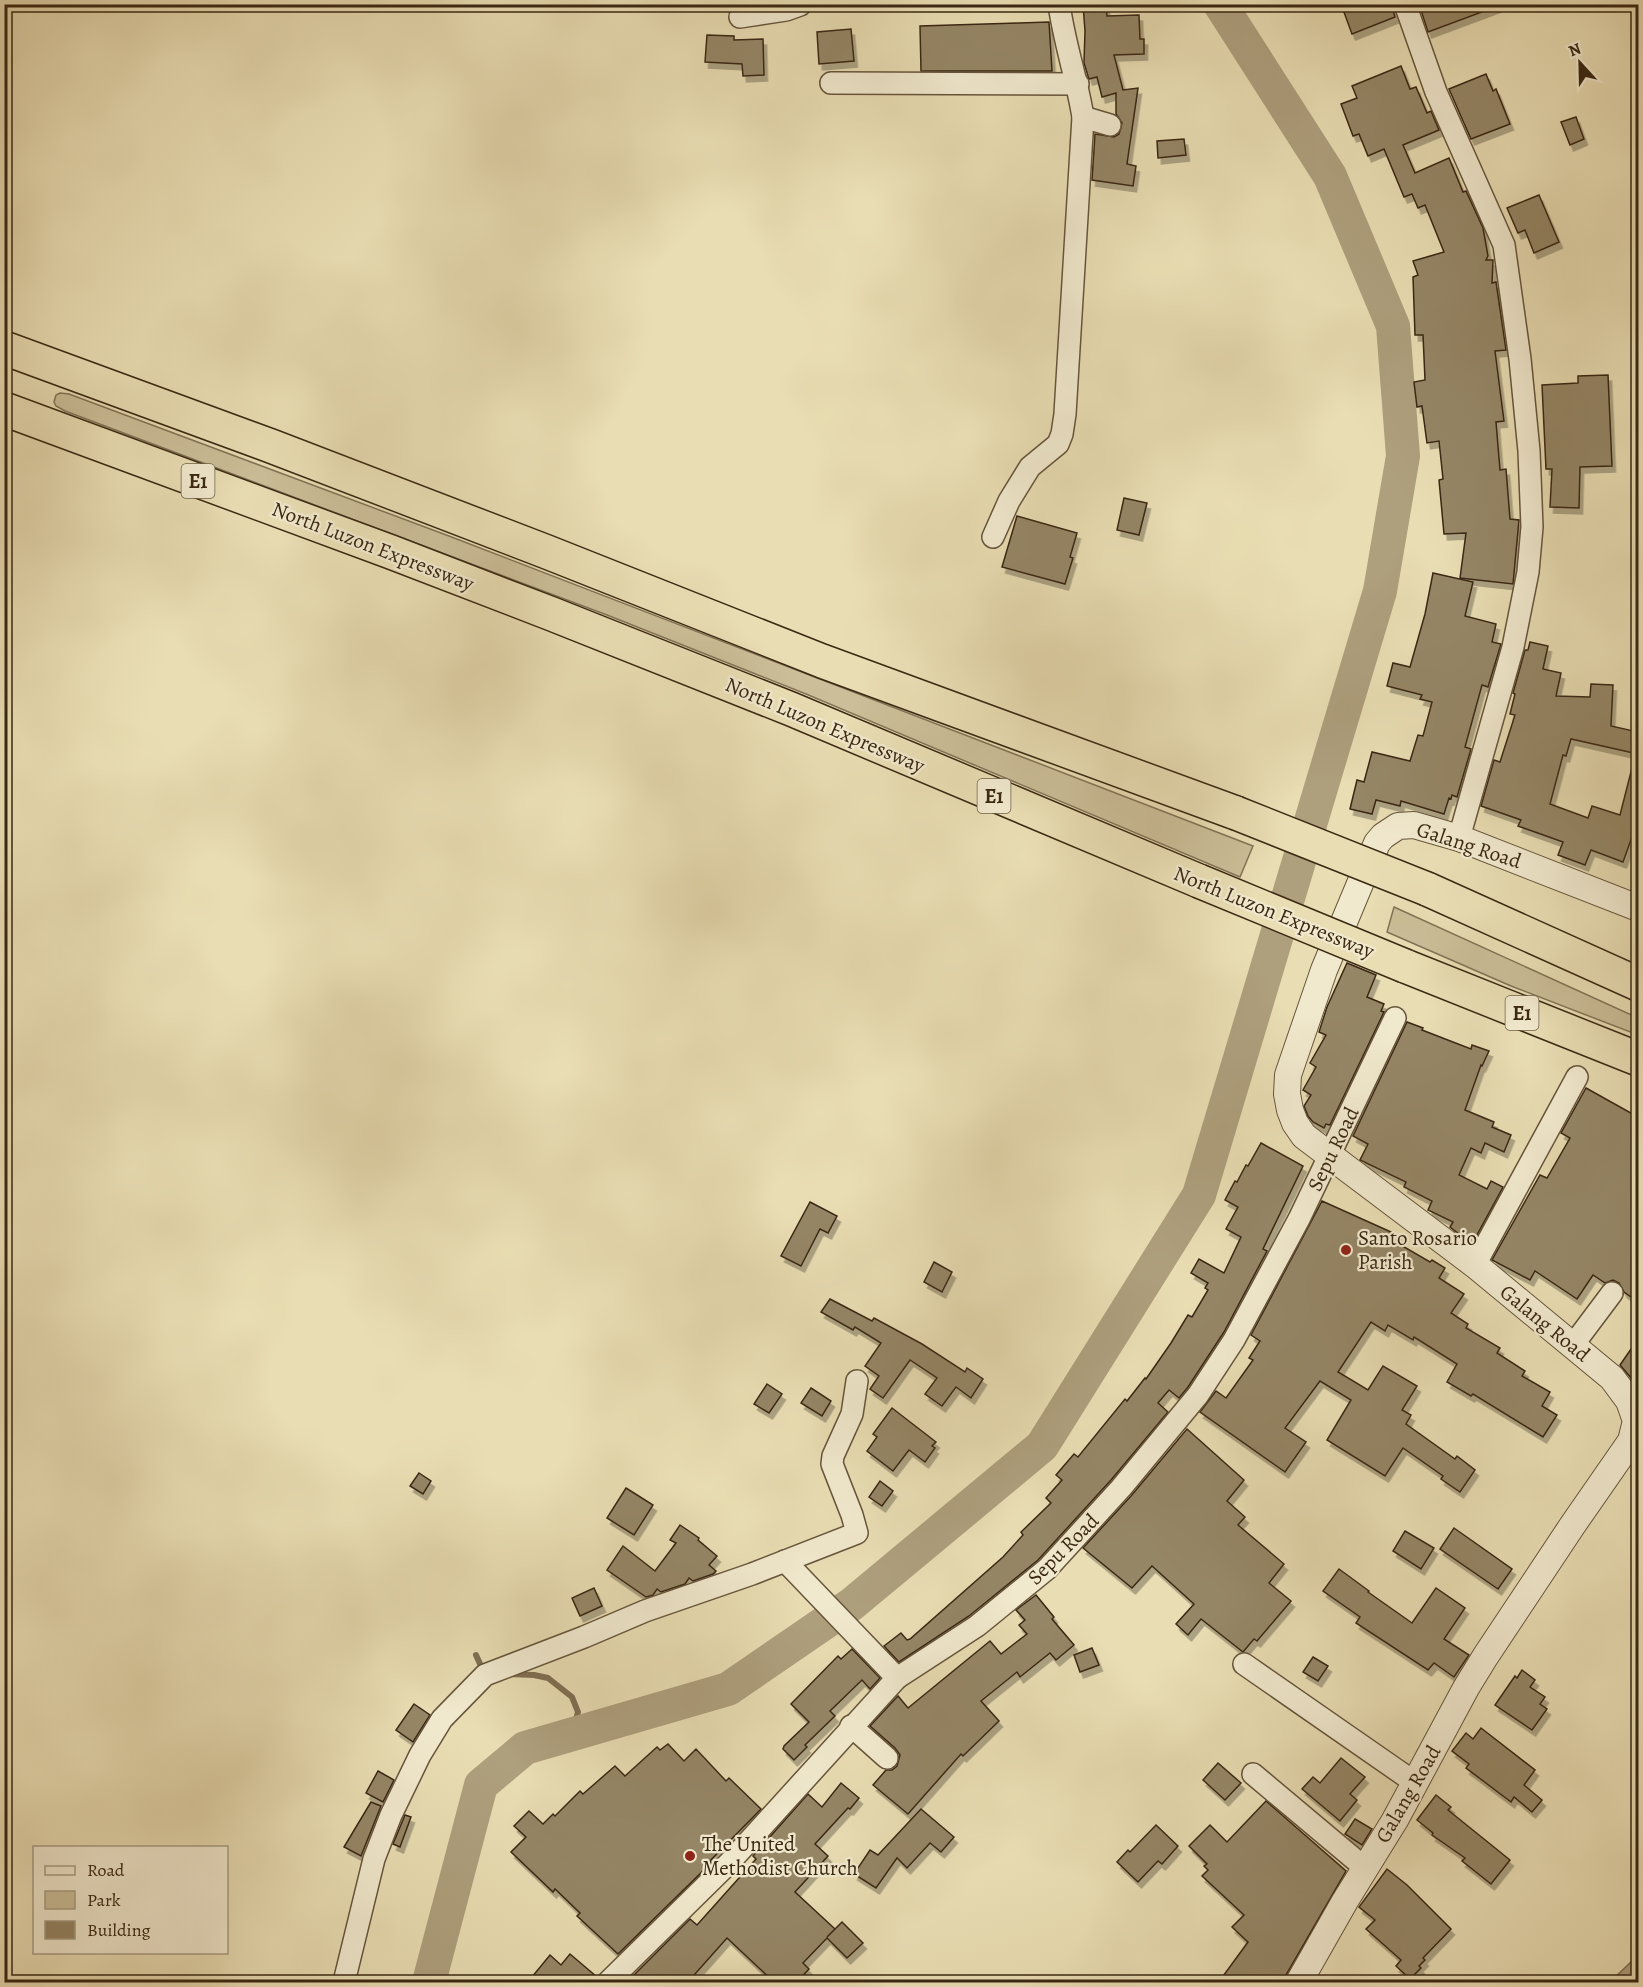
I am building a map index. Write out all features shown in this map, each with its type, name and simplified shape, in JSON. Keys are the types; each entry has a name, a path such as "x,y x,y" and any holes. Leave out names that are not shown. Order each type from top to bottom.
{"highway":[{"path":"4,348 271,446 822,661 1236,813 1427,890 1638,984"},
{"name":"North Luzon Expressway","path":"4,410 391,552 791,709 1199,881 1638,1059"}],"street":[{"path":"740,17 786,10 800,4"},
{"path":"993,537 1030,467 1058,444 1065,414 1083,117 1078,84 1059,4"},
{"path":"1405,4 1436,92 1504,245 1520,359 1530,461 1532,527 1528,572 1513,647 1459,838"},
{"path":"831,83 1078,84"},
{"path":"1083,117 1110,125"},
{"name":"Galang Road","path":"1299,1983 1395,1820 1485,1657 1631,1441 1638,1421 1629,1401 1612,1378 1475,1265 1304,1136 1292,1117 1287,1094 1287,1075 1324,970 1377,843 1398,826 1414,825 1459,838 1638,908"},
{"name":"Sepu Road","path":"608,1983 728,1864 897,1678 977,1626 1047,1569 1121,1488 1191,1404 1234,1340 1329,1157 1395,1018"},
{"path":"1475,1265 1577,1077"},
{"path":"1573,1345 1612,1293"},
{"path":"344,1983 374,1859 391,1815 420,1755 442,1719 485,1675 645,1611 752,1574 790,1566 857,1533 832,1464 852,1414 857,1381"},
{"path":"790,1566 897,1678"},
{"path":"1244,1664 1414,1782"},
{"path":"851,1726 887,1758"},
{"path":"1253,1774 1365,1868"}],"green space":[{"path":"69,394 449,536 1253,846 1240,877 806,694 607,615 65,411 56,406 54,402 56,395"},
{"path":"1394,907 1638,1018 1638,1035 1511,986 1387,932"}],"shaded area":[{"path":"1638,1961 1638,1982 1612,1982 1631,1962"}],"building":[{"path":"1083,4 1106,4 1107,16 1139,15 1140,39 1144,39 1144,54 1114,55 1123,90 1138,88 1127,164 1136,166 1133,186 1092,180 1095,134 1114,137 1119,134 1122,123 1116,114 1116,93 1102,97 1097,77 1089,79 1088,76 1084,63"},
{"path":"1341,4 1391,4 1395,17 1352,34"},
{"path":"1427,4 1498,4 1498,6 1428,32 1420,7"},
{"path":"1049,22 1052,71 921,71 920,26"},
{"path":"851,29 854,61 819,64 817,32"},
{"path":"707,35 734,36 734,40 763,39 764,75 743,76 742,64 705,62"},
{"path":"1401,66 1410,89 1416,87 1427,113 1431,111 1439,130 1403,145 1415,173 1449,158 1463,192 1466,191 1483,228 1488,256 1486,260 1493,260 1492,283 1496,282 1506,350 1495,351 1504,421 1496,422 1500,470 1506,469 1510,519 1519,520 1513,584 1460,578 1466,533 1444,534 1439,480 1443,479 1439,441 1427,443 1422,406 1417,407 1414,382 1425,380 1423,335 1415,335 1413,277 1418,275 1413,261 1444,252 1425,205 1418,208 1412,194 1404,197 1384,149 1368,156 1359,134 1353,136 1341,104 1357,98 1352,86"},
{"path":"1486,74 1493,91 1496,89 1510,124 1471,139 1449,89"},
{"path":"1576,117 1584,139 1570,145 1561,122"},
{"path":"1184,139 1186,155 1158,158 1157,141"},
{"path":"1539,195 1559,242 1534,253 1525,230 1518,233 1507,208"},
{"path":"1608,375 1612,466 1580,467 1579,508 1550,507 1552,469 1546,469 1542,385 1578,383 1578,376"},
{"path":"1124,498 1147,503 1139,535 1117,530"},
{"path":"1017,516 1077,533 1070,557 1073,558 1065,584 1002,567"},
{"path":"1433,573 1473,582 1465,616 1496,624 1492,642 1501,644 1488,687 1482,685 1465,747 1471,749 1457,797 1452,795 1451,799 1449,798 1444,814 1401,801 1400,806 1376,800 1372,814 1350,809 1357,780 1364,782 1372,752 1410,761 1418,735 1423,736 1432,702 1420,699 1422,695 1387,686 1393,663 1410,667 1425,614"},
{"path":"1530,642 1548,646 1543,669 1561,673 1556,696 1590,697 1591,684 1613,685 1611,726 1638,732 1638,754 1571,739 1566,756 1563,755 1550,804 1588,818 1592,806 1620,815 1633,764 1638,765 1638,820 1623,862 1591,850 1585,865 1558,855 1563,842 1518,826 1521,820 1481,806 1494,760 1500,762 1515,715 1510,714 1515,694 1513,693 1525,650 1528,650"},
{"path":"1347,963 1376,975 1367,997 1384,1004 1381,1011 1384,1012 1330,1125 1326,1124 1324,1128 1308,1116 1304,1106 1311,1095 1303,1090 1316,1067 1310,1063 1326,1035 1319,1032 1327,1007"},
{"path":"1407,1022 1471,1049 1472,1045 1489,1051 1481,1065 1465,1110 1494,1122 1492,1127 1511,1135 1504,1152 1485,1143 1481,1153 1471,1148 1459,1175 1487,1189 1491,1181 1503,1187 1472,1244 1450,1227 1453,1222 1428,1210 1432,1201 1404,1187 1406,1182 1360,1160 1368,1144 1353,1136"},
{"path":"1586,1088 1638,1117 1638,1302 1613,1280 1605,1283 1593,1275 1577,1299 1535,1271 1530,1280 1492,1260 1540,1175 1547,1178 1570,1138 1561,1133"},
{"path":"1261,1143 1303,1166 1263,1249 1267,1251 1224,1332 1188,1387 1179,1398 1169,1390 1158,1403 1168,1412 1111,1480 1038,1560 969,1616 899,1662 884,1646 901,1633 907,1640 910,1639 1003,1557 1023,1535 1021,1532 1051,1503 1046,1498 1062,1480 1056,1475 1074,1454 1078,1457 1125,1399 1127,1401 1146,1379 1188,1315 1192,1317 1208,1290 1205,1288 1208,1283 1191,1273 1199,1259 1224,1273 1241,1237 1226,1229 1238,1207 1225,1200"},
{"path":"1322,1201 1402,1237 1399,1244 1445,1268 1439,1278 1464,1294 1451,1313 1468,1324 1466,1328 1500,1348 1497,1353 1525,1371 1522,1376 1550,1392 1542,1406 1557,1415 1543,1437 1473,1394 1471,1396 1447,1382 1457,1364 1414,1337 1413,1340 1388,1325 1385,1331 1371,1322 1338,1372 1368,1390 1383,1366 1417,1386 1402,1410 1411,1415 1406,1424 1455,1459 1457,1456 1475,1470 1460,1492 1441,1479 1443,1476 1403,1448 1385,1476 1327,1440 1351,1400 1320,1381 1285,1428 1306,1442 1285,1472 1200,1412 1216,1391 1226,1398 1253,1360 1249,1358 1260,1341 1251,1335"},
{"path":"810,1202 837,1216 828,1233 820,1229 801,1266 781,1256"},
{"path":"934,1262 952,1272 942,1292 924,1282"},
{"path":"830,1299 872,1321 874,1318 922,1344 965,1372 967,1368 983,1379 971,1398 956,1387 942,1406 925,1394 937,1378 910,1360 883,1398 870,1389 879,1376 865,1366 881,1343 855,1327 853,1330 821,1312"},
{"path":"1638,1339 1638,1384 1620,1365"},
{"path":"767,1384 782,1394 769,1413 754,1404"},
{"path":"811,1388 831,1401 822,1416 801,1403"},
{"path":"892,1408 936,1442 932,1446 935,1448 925,1462 909,1450 893,1471 867,1451 877,1437 873,1434"},
{"path":"1187,1429 1244,1480 1227,1501 1245,1517 1238,1525 1284,1564 1269,1583 1291,1601 1257,1641 1254,1639 1243,1652 1201,1619 1188,1635 1176,1624 1194,1604 1152,1566 1132,1588 1083,1548 1131,1496"},
{"path":"419,1473 431,1481 423,1494 410,1486"},
{"path":"880,1481 893,1491 882,1506 869,1497"},
{"path":"626,1488 653,1505 634,1535 607,1518"},
{"path":"680,1525 699,1538 698,1540 717,1556 709,1565 716,1571 713,1574 693,1581 689,1578 685,1584 661,1592 657,1589 653,1595 646,1597 607,1570 623,1546 655,1571 676,1543 670,1540"},
{"path":"1454,1528 1512,1569 1498,1589 1440,1549"},
{"path":"1405,1531 1434,1548 1421,1569 1393,1551"},
{"path":"1339,1569 1412,1623 1436,1588 1465,1608 1444,1639 1469,1655 1454,1677 1434,1663 1428,1670 1356,1623 1360,1617 1323,1591"},
{"path":"594,1588 602,1606 580,1616 572,1598"},
{"path":"1036,1595 1074,1645 1056,1660 1050,1653 1020,1677 1017,1672 981,1701 999,1721 963,1756 961,1754 908,1814 873,1785 886,1770 892,1770 897,1766 900,1755 870,1726 898,1696 908,1708 990,1641 1001,1654 1027,1634 1019,1625 1025,1620 1016,1610"},
{"path":"1092,1648 1099,1665 1080,1672 1074,1655"},
{"path":"852,1649 880,1678 870,1689 862,1680 830,1711 835,1716 805,1745 807,1747 794,1760 783,1749 784,1746 809,1722 791,1704 838,1656 841,1659"},
{"path":"1313,1657 1328,1666 1318,1681 1303,1672"},
{"path":"1522,1670 1535,1680 1530,1687 1545,1697 1540,1704 1547,1709 1532,1730 1495,1705 1515,1676 1517,1678"},
{"path":"414,1704 430,1715 413,1742 396,1730"},
{"path":"1481,1728 1535,1770 1524,1785 1542,1800 1532,1812 1514,1797 1511,1802 1466,1768 1469,1764 1452,1751 1466,1733 1473,1739"},
{"path":"668,1744 684,1761 696,1749 726,1781 729,1778 761,1809 710,1861 711,1863 618,1954 577,1916 580,1913 555,1889 553,1892 511,1852 526,1837 514,1826 529,1811 543,1824 553,1814 555,1816 580,1791 583,1794 615,1766 625,1776 657,1747 660,1750"},
{"path":"1341,1758 1365,1777 1350,1794 1357,1800 1340,1821 1302,1789 1313,1777 1320,1783"},
{"path":"1218,1763 1241,1783 1225,1800 1203,1780"},
{"path":"378,1771 394,1780 383,1802 366,1793"},
{"path":"841,1783 859,1798 815,1844 828,1856 795,1892 835,1929 842,1922 863,1943 847,1958 827,1938 803,1963 809,1969 796,1983 775,1983 727,1938 687,1983 626,1983 690,1919 697,1925 756,1859 753,1856 808,1794 822,1807"},
{"path":"1436,1795 1451,1807 1448,1810 1510,1860 1491,1884 1462,1861 1465,1858 1432,1835 1433,1833 1417,1820"},
{"path":"1266,1801 1346,1871 1286,1975 1284,1983 1218,1983 1248,1942 1232,1927 1244,1915 1202,1876 1208,1870 1204,1866 1207,1864 1189,1846 1210,1825 1227,1842"},
{"path":"371,1802 381,1806 361,1856 344,1847"},
{"path":"921,1809 954,1837 941,1852 930,1843 907,1868 897,1858 876,1888 854,1874 870,1850 878,1855"},
{"path":"405,1815 411,1817 400,1847 393,1844"},
{"path":"1355,1819 1372,1829 1362,1845 1345,1834"},
{"path":"1156,1825 1178,1846 1162,1864 1158,1861 1138,1882 1117,1862"},
{"path":"1387,1869 1407,1885 1451,1929 1423,1958 1425,1960 1419,1966 1421,1968 1410,1979 1396,1966 1401,1960 1366,1929 1375,1920 1359,1907"},
{"path":"570,1954 597,1977 596,1983 527,1983 550,1955 561,1965"}],"waterway":[{"path":"429,1982 481,1785 525,1748 728,1689 852,1604 1042,1446 1199,1195 1380,591 1403,456 1393,326 1330,176 1220,4"},
{"path":"476,1655 481,1666 486,1668"},
{"path":"507,1674 548,1678 572,1697 578,1712 572,1735"}],"place":[{"name":"Santo Rosario Parish","path":"1346,1250"},
{"name":"The United Methodist Church","path":"690,1856"}]}
